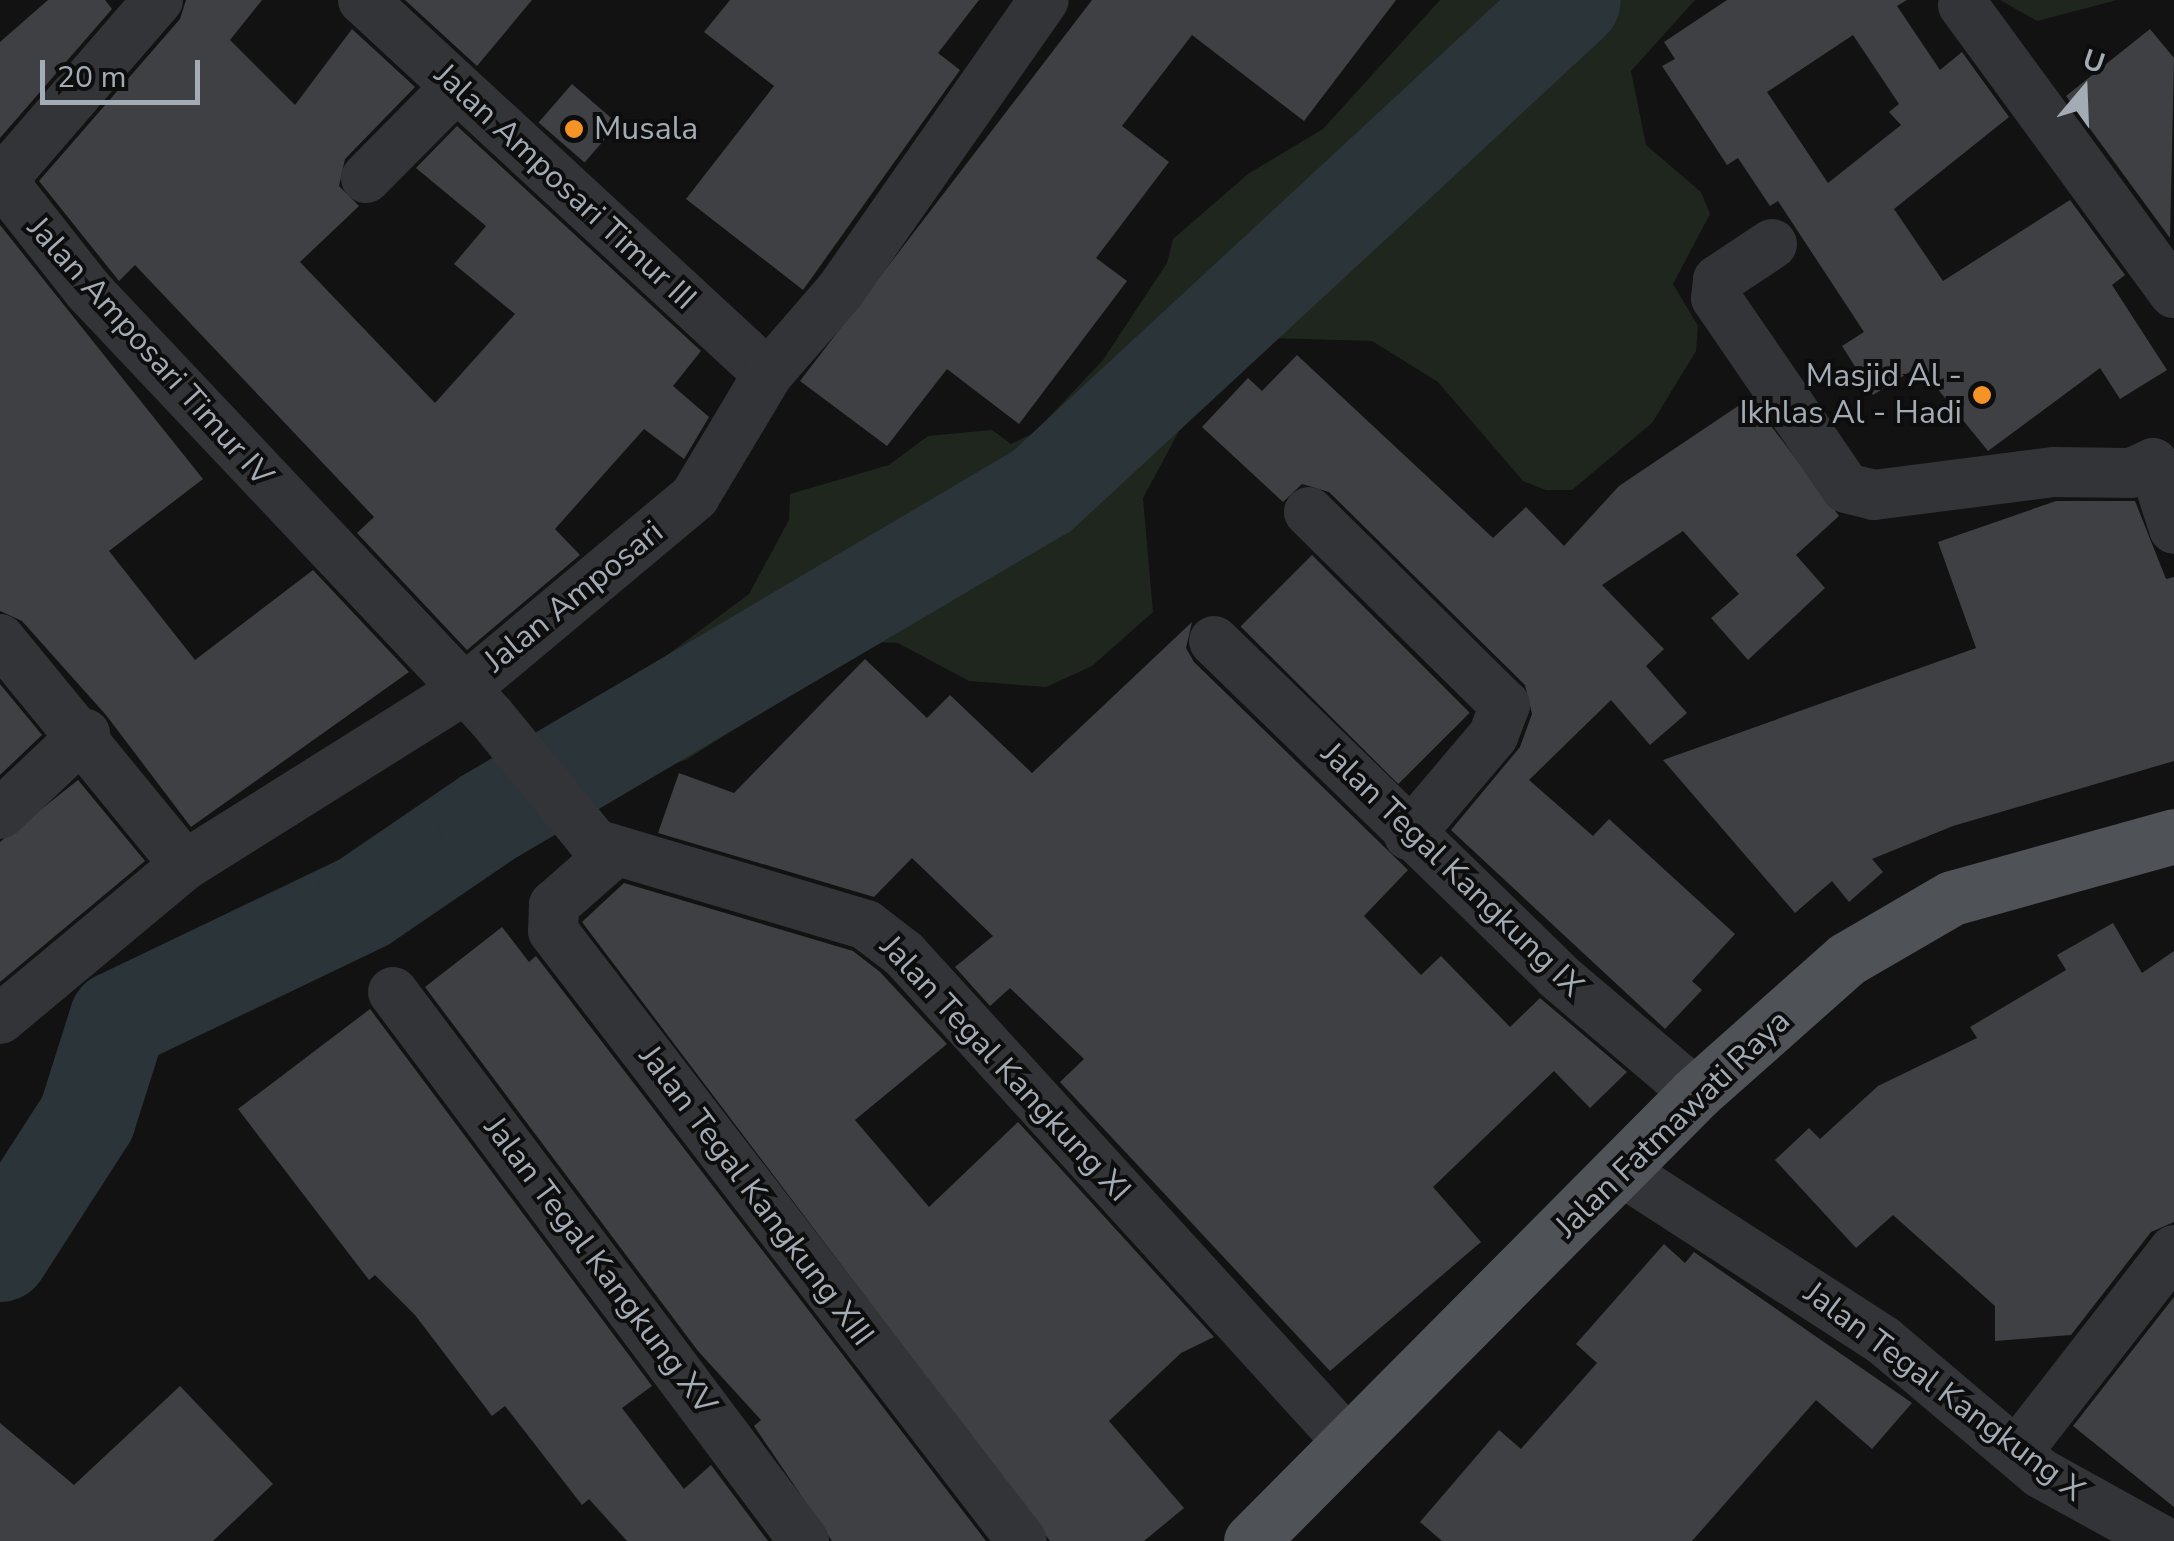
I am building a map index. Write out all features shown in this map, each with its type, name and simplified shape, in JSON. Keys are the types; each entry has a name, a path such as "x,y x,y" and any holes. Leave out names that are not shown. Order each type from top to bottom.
{"main road":[{"name":"Jalan Fatmawati Raya","path":"1251,1541 1626,1174 1696,1094 1903,920 2003,880 2174,836"}],"street":[{"name":"Jalan Amposari Timur III","path":"363,0 453,90 768,374"},
{"name":"Jalan Amposari","path":"0,1019 184,865 476,704 695,496 768,374 840,290 1044,0"},
{"path":"1963,5 2174,293"},
{"name":"Jalan Amposari Timur IV","path":"142,6 8,172 11,192 88,290 476,704"},
{"path":"366,178 453,90"},
{"path":"1772,244 1718,280 1716,298 1846,488 1874,495 2054,472 2131,474 2163,452 2174,529"},
{"path":"1309,512 1505,705 1492,736 1408,836"},
{"path":"0,638 85,734 184,865"},
{"name":"Jalan Tegal Kangkung IX","path":"1214,640 1408,836 1696,1094"},
{"path":"476,704 599,845"},
{"path":"0,814 85,734"},
{"name":"Jalan Tegal Kangkung XI","path":"599,845 866,924 904,954 1348,1442"},
{"name":"Jalan Tegal Kangkung XIII","path":"599,845 554,906 553,931 1022,1541"},
{"name":"Jalan Tegal Kangkung XV","path":"393,992 804,1541"},
{"name":"Jalan Tegal Kangkung X","path":"1626,1174 1814,1290 2020,1448 2040,1473 2163,1541"},
{"path":"2020,1448 2174,1250"}],"shaded area":[{"path":"1440,0 1695,0 1631,71 1646,145 1701,192 1710,214 1673,284 1698,326 1696,351 1652,423 1572,490 1546,490 1523,481 1438,382 1372,341 1270,338 1206,381 1143,498 1153,612 1092,666 1046,687 969,681 898,643 872,642 686,760 639,774 587,739 589,713 749,594 789,520 790,494 889,465 928,436 992,430 1011,444 1034,433 1103,360 1167,263 1173,239 1248,174 1323,129"},
{"path":"2000,0 2117,0 2037,21"}],"building":[{"path":"48,0 105,0 112,9 0,138 0,42"},
{"path":"186,0 262,0 230,40 295,105 352,29 415,87 345,159 339,186 359,206 300,262 435,403 515,314 454,264 486,226 416,168 457,126 701,351 673,386 709,417 684,459 644,429 555,529 580,555 467,650 357,533 374,517 135,265 119,281 39,181 180,19"},
{"path":"405,0 532,0 477,66"},
{"path":"730,0 979,0 938,53 960,70 803,290 686,199 774,86 704,32"},
{"path":"1092,0 1396,0 1304,121 1192,35 1122,126 1169,162 1096,258 1127,281 1019,424 947,369 887,446 800,381"},
{"path":"1727,0 1907,0 1897,6 1940,70 1962,52 2009,117 1894,209 1943,281 2070,200 2125,275 2112,285 2167,370 2120,399 2100,368 1988,451 1919,366 1873,395 1842,346 1864,332 1778,201 1770,206 1738,158 1727,165 1662,66 1675,59 1664,42","holes":["1853,35 1899,104 1889,112 1901,125 1828,183 1767,92"]},
{"path":"2150,29 2174,58 2170,238 2066,96"},
{"name":"Musala","path":"572,84 618,124 585,163 539,122"},
{"path":"0,225 203,479 109,551 195,660 313,570 409,672 191,827 106,715 22,621 0,611"},
{"path":"1297,355 1493,538 1526,507 1564,546 1619,486 1750,398 1839,516 1796,555 1825,588 1748,660 1711,618 1739,594 1683,531 1602,585 1664,649 1646,666 1687,713 1650,745 1611,700 1529,780 1593,836 1609,819 1735,934 1692,981 1702,990 1665,1029 1451,830 1520,747 1532,714 1525,685 1329,492 1302,484 1283,502 1202,427 1248,378 1262,391"},
{"path":"2056,501 2135,501 2166,579 2174,577 2174,761 1953,826 1872,859 1883,872 1849,902 1832,881 1795,913 1663,760 1976,648 1938,542"},
{"path":"1312,555 1470,713 1398,784 1241,626"},
{"path":"1192,622 1186,648 1194,662 1408,870 1364,916 1421,975 1441,956 1510,1027 1540,998 1627,1072 1590,1108 1554,1071 1433,1187 1481,1242 1330,1371 1060,1082 1084,1059 1010,988 990,1006 955,967 993,936 912,858 874,897 658,833 679,773 734,793 865,659 927,718 950,695 1032,773"},
{"path":"0,684 42,735 0,775"},
{"path":"78,780 145,861 0,982 0,842"},
{"path":"624,883 853,951 880,972 947,1044 855,1120 929,1207 1018,1122 1214,1337 1181,1353 1109,1421 1184,1508 1144,1541 1050,1541 582,922"},
{"path":"2113,923 2142,973 2174,951 2174,1222 2151,1232 2071,1335 1995,1341 1995,1306 1893,1215 1856,1248 1775,1160 1809,1128 1820,1139 1878,1086 1977,1038 1970,1027 2066,970 2057,955"},
{"path":"502,927 529,962 536,956 986,1541 832,1541 754,1426 761,1420 698,1351 425,987"},
{"path":"370,1009 652,1386 622,1408 684,1489 711,1465 768,1541 627,1541 589,1499 582,1505 505,1406 492,1416 415,1315 375,1275 369,1280 238,1109"},
{"path":"1664,1244 1685,1263 1694,1252 1912,1403 1872,1449 1816,1400 1692,1541 1442,1541 1420,1522 1499,1430 1521,1449 1597,1363 1576,1344"},
{"path":"2174,1297 2174,1507 2073,1426"},
{"path":"180,1386 273,1484 213,1541 0,1541 0,1423 74,1485"}],"waterway":[{"path":"0,1253 87,1118 118,1020 364,902 487,818 1042,491 1572,0"}],"place":[{"name":"Musala","path":"574,129"},
{"name":"Masjid Al - Ikhlas Al - Hadi","path":"1982,395"}]}
